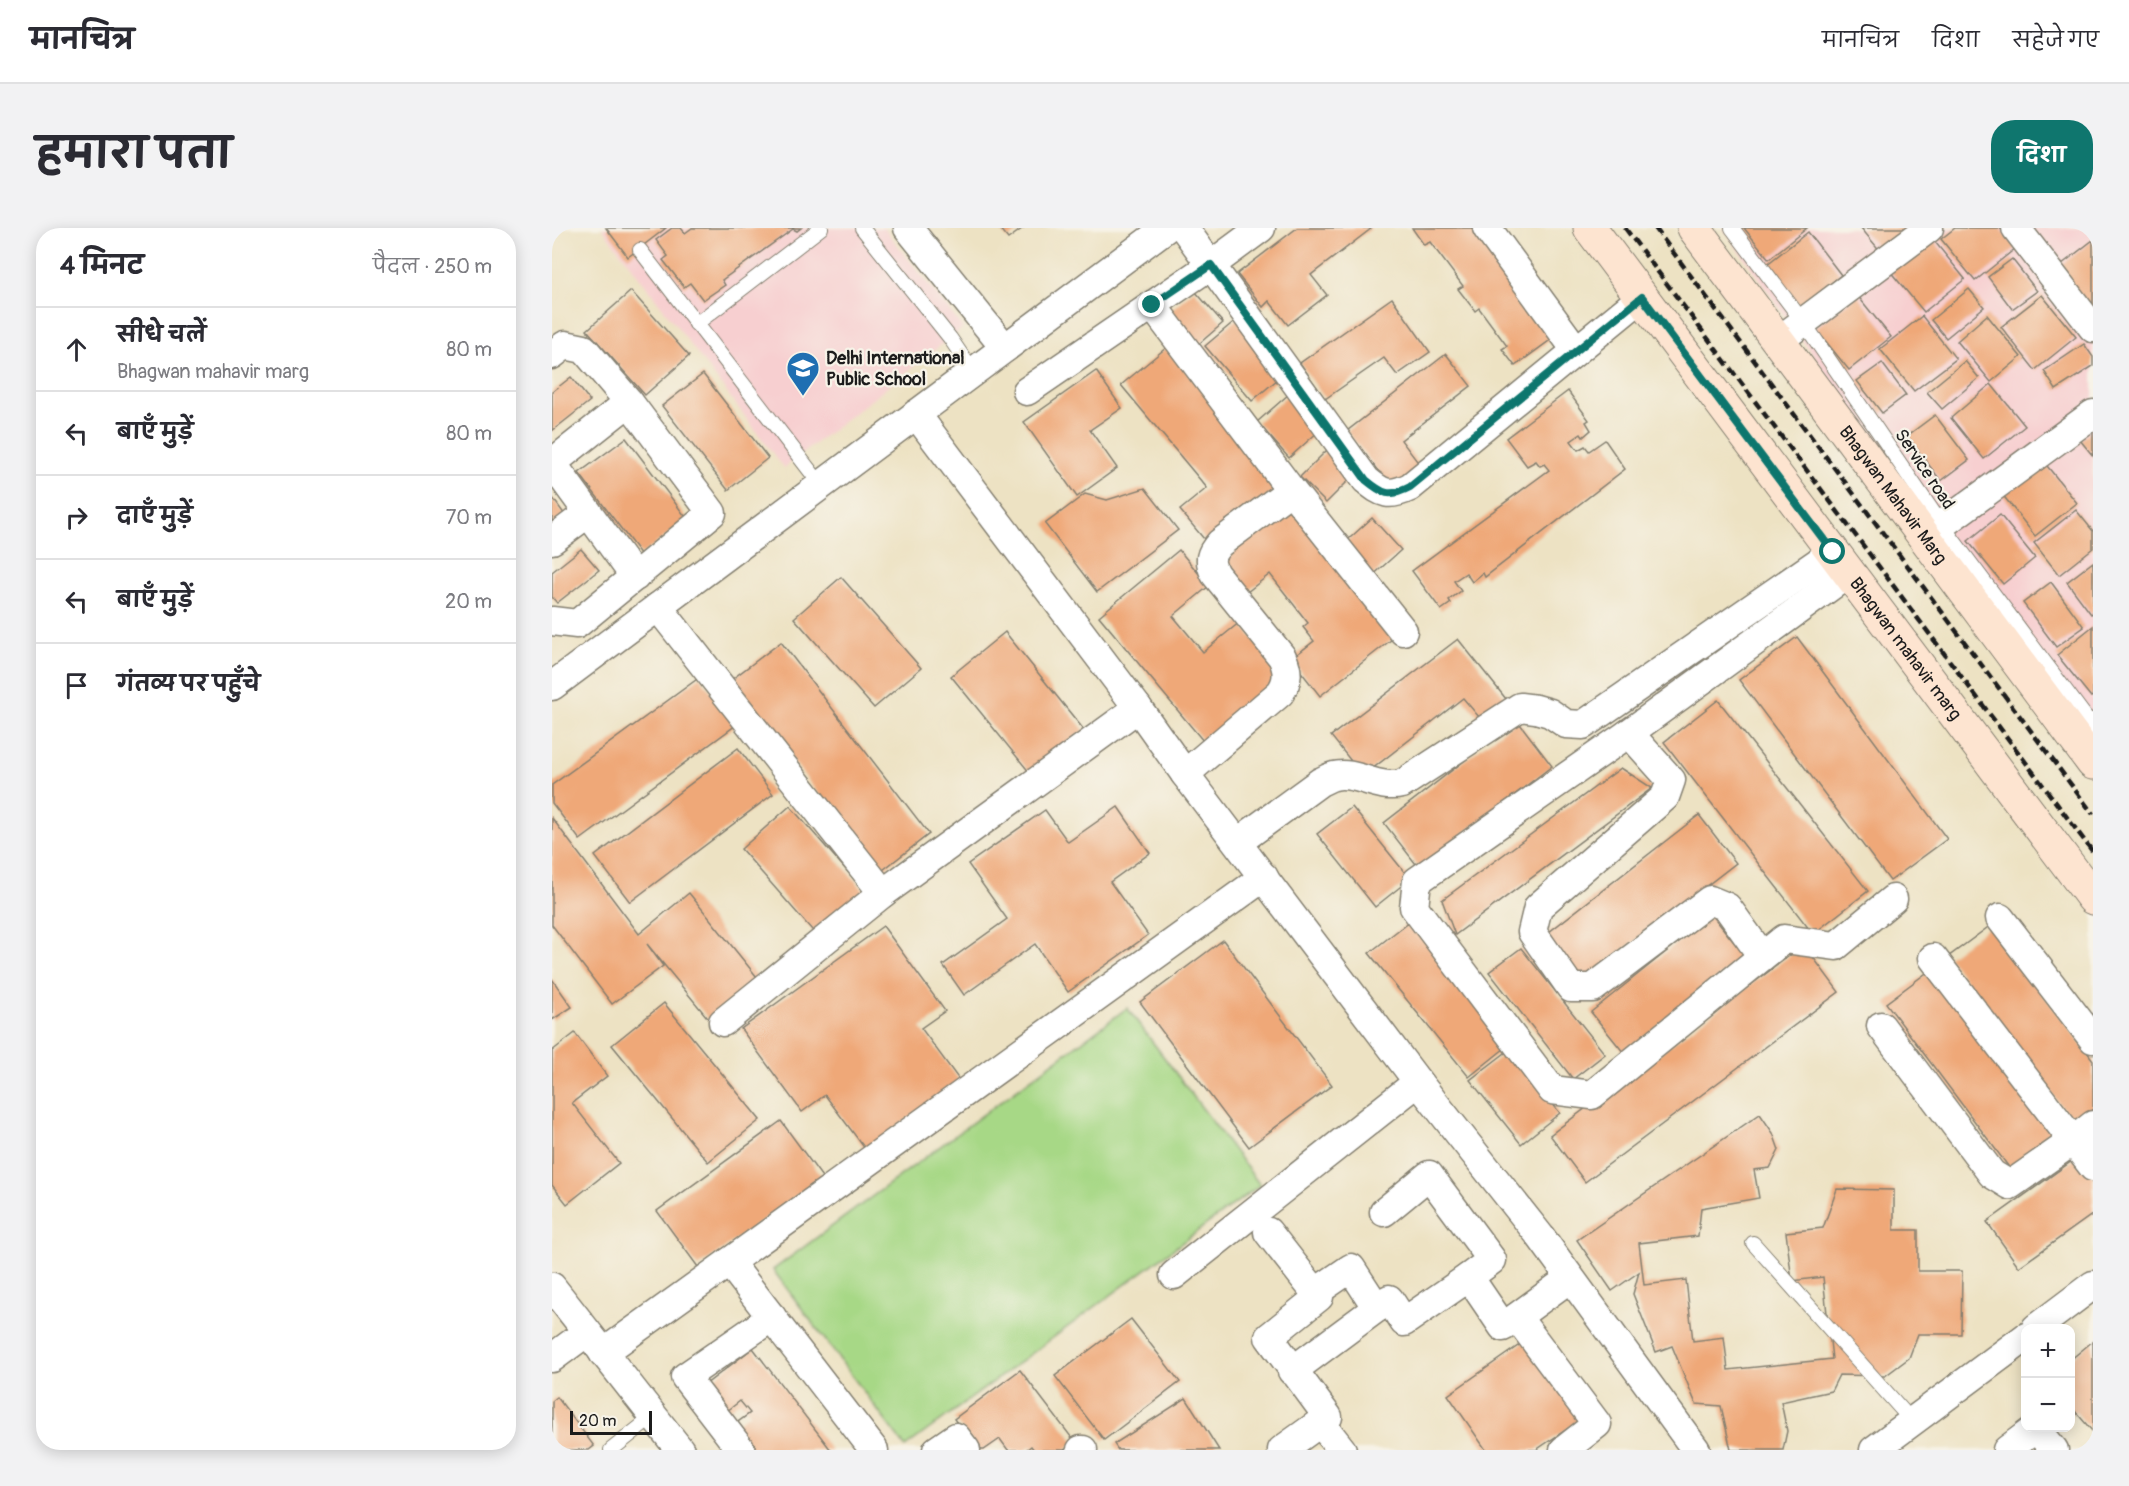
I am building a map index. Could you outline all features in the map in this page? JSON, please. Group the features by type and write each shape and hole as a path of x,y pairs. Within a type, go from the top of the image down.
{"main road":[{"name":"Bhagwan mahavir marg","path":"1590,228 2093,898"},
{"name":"Bhagwan Mahavir Marg","path":"1694,228 1791,332 1933,531 2089,737"}],"street":[{"path":"908,228 1005,348"},
{"path":"555,678 739,548 1166,228"},
{"path":"1184,228 1366,480 1380,492 1396,494 1410,487 1642,297"},
{"path":"1027,391 1261,228"},
{"path":"1487,228 1576,350"},
{"path":"1791,332 1929,228"},
{"path":"2016,228 2093,328"},
{"path":"1152,305 1291,490 1403,632"},
{"path":"552,355 565,345 584,349 629,402 712,513 720,518 739,548"},
{"path":"629,402 552,463 636,578"},
{"path":"916,414 1418,1082 1540,1236 1696,1450"},
{"path":"1933,531 2093,414"},
{"path":"1185,774 1280,693 1285,685 1286,666 1282,657 1215,574 1210,559 1212,551 1220,543 1291,490"},
{"path":"552,540 588,513"},
{"path":"552,621 577,624 636,578 712,513"},
{"path":"1841,562 1629,733 1417,881 1414,907 1552,1090 1592,1095 1784,939 1836,946 1893,899"},
{"path":"1238,842 1320,782 1335,775 1351,776 1391,786 1402,784 1520,706 1550,713 1566,724 1583,725 1841,562"},
{"path":"658,607 883,893"},
{"path":"723,1022 883,893 1138,708"},
{"path":"1629,733 1671,780 1665,797 1538,907 1532,932 1571,988 1593,988 1710,900 1727,907 1762,956"},
{"path":"552,1358 595,1342 729,1262 1264,877"},
{"path":"2000,918 2093,1039"},
{"path":"1933,958 2083,1133 2093,1167"},
{"path":"1881,1026 1992,1174 2010,1185 2083,1133"},
{"path":"1174,1275 1418,1082"},
{"path":"1292,1371 1389,1299 1404,1323 1492,1260 1429,1175 1384,1212"},
{"path":"1268,1232 1320,1297 1269,1337 1328,1417 1282,1450"},
{"path":"729,1262 874,1450"},
{"path":"1316,1292 1351,1268 1377,1308"},
{"path":"1469,1277 1503,1327 1570,1278"},
{"path":"2042,1324 2093,1285"},
{"path":"552,1287 680,1450"},
{"path":"741,1450 685,1377 772,1317"},
{"path":"1518,1317 1597,1425 1564,1450"},
{"path":"1894,1440 2021,1340"},
{"path":"1320,1422 1342,1450"},
{"path":"2007,1450 2021,1432"},
{"path":"2039,1432 2054,1450"},
{"path":"937,1450 956,1437 966,1450"}],"lane":[{"path":"696,324 821,228"},
{"path":"862,228 950,338 973,372"},
{"path":"1732,228 1791,332"},
{"path":"640,250 821,485"},
{"path":"1753,1243 1894,1440"},
{"path":"611,1450 654,1416"}],"shaded area":[{"name":"Delhi International Public School","path":"602,228 884,228 963,328 784,468"},
{"path":"1723,228 2093,228 2093,753"}],"green space":[{"path":"1127,1008 1260,1185 905,1447 773,1270"}],"building":[{"path":"606,228 666,228 628,257"},
{"path":"672,228 681,228 685,233 692,228 801,228 797,231 793,229 722,280 725,285 703,300 690,283 684,287 663,260 668,256 656,240"},
{"path":"999,228 1023,228 1008,239"},
{"path":"1297,228 1372,228 1311,275 1327,295 1288,325 1269,301 1263,307 1237,274"},
{"path":"1412,228 1473,228 1553,338 1515,366 1502,349 1507,346 1479,308 1475,311 1458,289 1463,286 1430,242 1424,245"},
{"path":"1744,228 1807,228 1769,259"},
{"path":"1861,228 1912,228 1881,252"},
{"path":"1955,228 2000,228 2016,248 1975,281 1941,239"},
{"path":"1808,232 1841,275 1800,308 1766,265"},
{"path":"1931,237 1965,279 1924,312 1889,270"},
{"path":"2093,240 2093,312 2057,268"},
{"path":"2012,259 2037,291 2012,309 1988,277"},
{"path":"1969,289 1984,307 1946,338 1931,320"},
{"path":"1194,290 1223,323 1193,349 1164,316"},
{"path":"631,291 689,356 645,395 587,330"},
{"path":"1857,295 1891,337 1849,370 1815,328"},
{"path":"2042,295 2076,337 2035,370 2001,327"},
{"path":"1392,298 1430,352 1397,375 1384,358 1325,399 1300,363"},
{"path":"1987,315 2021,357 1991,382 1957,341"},
{"path":"1922,316 1956,359 1914,391 1880,349"},
{"path":"1237,319 1285,373 1252,401 1205,346"},
{"path":"2084,344 2093,357 2093,366 2056,390 2044,371"},
{"path":"1167,347 1282,486 1209,545 1180,510 1207,488 1121,385"},
{"path":"1446,354 1471,386 1401,440 1423,469 1394,492 1347,431"},
{"path":"1965,361 1979,378 1942,409 1927,392"},
{"path":"1882,363 1906,395 1882,413 1857,381"},
{"path":"1096,371 1122,408 1090,430 1117,468 1077,497 1024,422"},
{"path":"703,374 768,458 728,490 662,406"},
{"path":"571,377 590,401 552,431 552,392"},
{"path":"1991,384 2025,426 1984,459 1951,418"},
{"path":"1568,391 1589,420 1586,422 1591,430 1583,437 1581,434 1571,441 1578,450 1585,446 1589,451 1605,440 1625,469 1485,577 1483,573 1472,582 1466,573 1454,581 1461,591 1449,600 1451,603 1441,610 1412,571 1549,470 1544,464 1540,466 1536,461 1527,466 1506,438"},
{"path":"1289,394 1320,430 1289,458 1257,422"},
{"path":"1935,415 1969,460 1941,481 1907,436"},
{"path":"2093,429 2093,456 2080,440"},
{"path":"626,438 688,520 641,555 579,473"},
{"path":"1330,447 1356,473 1326,503 1300,477"},
{"path":"2043,461 2077,503 2035,536 2002,494"},
{"path":"1145,488 1178,530 1097,592 1045,524 1085,494 1107,500"},
{"path":"552,497 565,515 552,525"},
{"path":"1288,500 1396,636 1320,696 1291,659 1314,641 1303,627 1308,623 1270,574 1242,596 1212,559"},
{"path":"2076,510 2093,531 2093,548 2059,575 2034,543"},
{"path":"2000,515 2035,558 2003,584 1968,541"},
{"path":"1372,518 1401,550 1370,578 1341,546"},
{"path":"581,549 599,570 557,603 552,597 552,572"},
{"path":"1179,550 1209,586 1173,616 1203,652 1240,622 1284,676 1204,742 1099,616"},
{"path":"2093,562 2093,613 2091,614 2067,582"},
{"path":"841,577 921,668 874,708 794,618"},
{"path":"2051,582 2084,627 2056,647 2023,603"},
{"path":"2093,626 2093,696 2091,697 2057,655"},
{"path":"1005,632 1084,730 1030,773 951,676"},
{"path":"1797,637 1947,839 1890,881 1739,680"},
{"path":"1458,639 1510,704 1485,724 1463,698 1363,776 1331,736"},
{"path":"781,642 929,834 879,873 731,680"},
{"path":"700,677 736,725 580,840 552,803 552,785"},
{"path":"1718,700 1868,891 1813,934 1664,742"},
{"path":"1517,720 1552,766 1419,868 1384,823"},
{"path":"738,748 773,794 630,902 595,856"},
{"path":"1621,768 1652,788 1455,935 1442,900"},
{"path":"790,806 868,895 819,938 741,849"},
{"path":"1118,807 1150,853 1110,882 1148,935 1068,992 1035,944 964,995 943,965 1007,919 968,864 1045,810 1068,842"},
{"path":"1352,807 1410,879 1375,907 1317,834"},
{"path":"1699,815 1736,863 1581,983 1544,936"},
{"path":"552,818 639,934 689,893 761,982 711,1022 647,944 663,966 612,1004 552,925"},
{"path":"1712,915 1745,956 1624,1053 1591,1012"},
{"path":"1410,921 1510,1044 1469,1077 1369,953"},
{"path":"1991,925 2093,1060 2093,1109 2074,1123 1948,957"},
{"path":"883,926 945,1011 921,1028 960,1081 866,1150 825,1095 802,1112 741,1029"},
{"path":"1223,940 1332,1085 1249,1147 1140,1002"},
{"path":"1804,945 1839,992 1585,1182 1550,1135"},
{"path":"1521,948 1605,1054 1573,1079 1489,972"},
{"path":"1933,968 2061,1139 2014,1174 1886,1003"},
{"path":"552,979 572,1007 552,1020"},
{"path":"664,1003 760,1120 708,1162 612,1045"},
{"path":"575,1033 607,1076 572,1103 619,1163 567,1204 552,1185 552,1051"},
{"path":"1509,1050 1560,1113 1521,1144 1470,1080"},
{"path":"1760,1114 1773,1133 1779,1150 1770,1168 1754,1170 1759,1198 1701,1208 1698,1236 1639,1243 1644,1285 1686,1280 1693,1341 1724,1337 1728,1370 1832,1359 1823,1277 1792,1281 1786,1232 1823,1228 1837,1189 1894,1190 1894,1230 1918,1230 1918,1271 1962,1271 1961,1334 1918,1334 1909,1358 1885,1376 1839,1375 1831,1391 1781,1402 1787,1431 1783,1450 1731,1450 1721,1406 1696,1404 1672,1346 1656,1352 1633,1294 1639,1272 1612,1291 1577,1240"},
{"path":"781,1121 822,1177 698,1267 657,1211"},
{"path":"2079,1156 2093,1176 2093,1214 2019,1267 1987,1222"},
{"path":"1131,1319 1180,1382 1104,1440 1055,1376"},
{"path":"1528,1339 1583,1418 1536,1450 1486,1450 1448,1395"},
{"path":"2093,1341 2093,1432 2075,1411 2075,1356"},
{"path":"753,1348 831,1450 749,1450 731,1427 750,1413 740,1401 722,1415 701,1388"},
{"path":"1020,1370 1075,1442 1064,1450 1034,1450 1031,1446 1026,1450 1008,1450 1000,1439 984,1450 978,1450 954,1419"},
{"path":"557,1397 594,1446 589,1450 552,1450 552,1401"},
{"path":"1186,1398 1219,1450 1118,1450 1114,1444"}],"railway":[{"path":"1625,228 2093,852"},
{"path":"1655,228 2093,814"}],"place":[{"name":"Delhi International Public School","path":"803,397"}],"route":[{"path":"1152,305 1211,265 1366,480 1380,492 1396,494 1410,487 1642,297 1833,552"}]}
